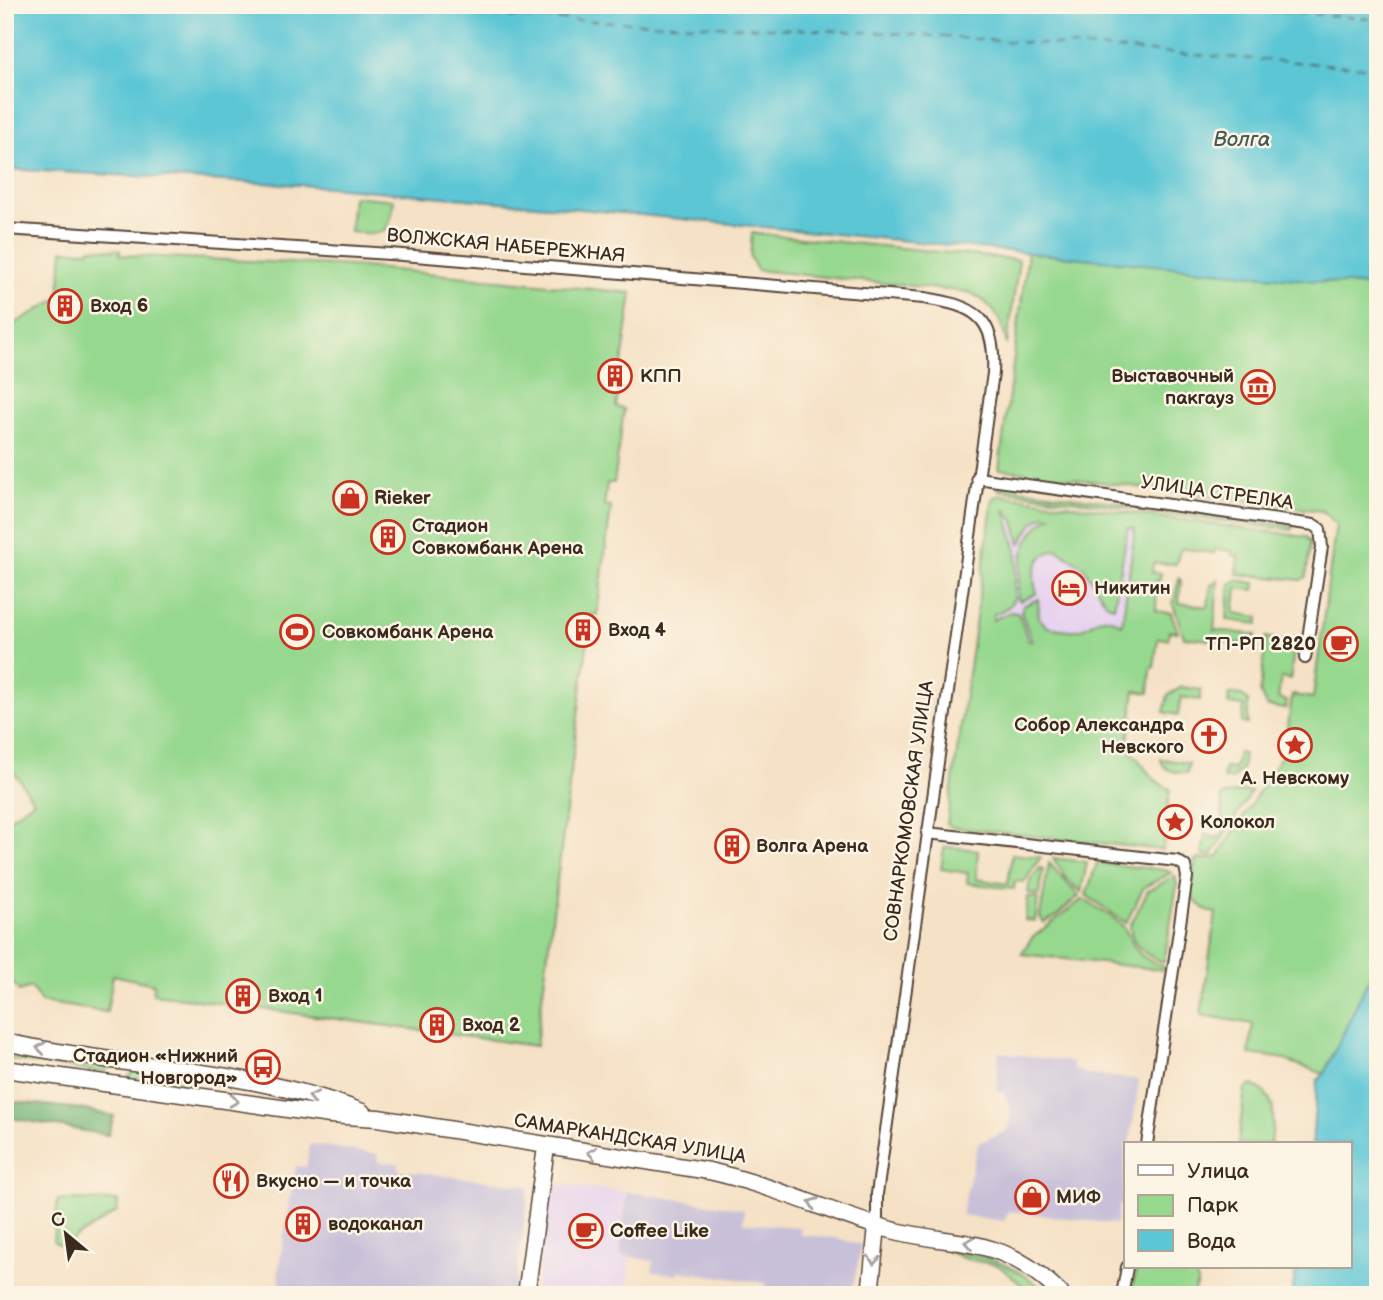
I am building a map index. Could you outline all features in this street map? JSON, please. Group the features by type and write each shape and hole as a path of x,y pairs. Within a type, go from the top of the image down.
{"main road":[{"name":"САМАРКАНДСКАЯ УЛИЦА","path":"5,1042 132,1061 336,1102 378,1118"},
{"path":"69,1078 81,1074 118,1074 132,1061"},
{"name":"САМАРКАНДСКАЯ УЛИЦА","path":"5,1069 330,1115 378,1118 698,1170 755,1182 877,1226 1006,1253 1032,1266 1062,1295"},
{"path":"526,1295 547,1147"},
{"name":"СОВНАРКОМОВСКАЯ УЛИЦА","path":"870,1295 877,1226"}],"street":[{"name":"ВОЛЖСКАЯ НАБЕРЕЖНАЯ","path":"5,229 390,254 924,298 956,303 973,311 991,334"},
{"name":"СОВНАРКОМОВСКАЯ УЛИЦА","path":"877,1226 877,1194 993,373 991,334"},
{"name":"УЛИЦА СТРЕЛКА","path":"977,478 1314,525 1320,529 1322,547 1305,659"},
{"path":"927,833 1177,861 1186,869 1147,1142"},
{"path":"1122,1295 1127,1268"}],"shaded area":[{"path":"1005,509 1136,529 1118,653 991,636"},
{"path":"999,1052 1073,1062 1073,1068 1083,1073 1139,1080 1130,1142 1124,1142 1122,1205 1119,1205 1116,1224 1009,1211 1004,1221 961,1215 978,1143 1007,1131 1011,1113 1004,1092 997,1092"},
{"name":"водоканал","path":"310,1144 377,1154 378,1162 399,1163 398,1170 529,1186 514,1295 276,1295 281,1286 278,1272 296,1166 306,1167"},
{"path":"547,1183 627,1192 620,1255 631,1258 626,1295 536,1295"},
{"path":"627,1192 744,1209 743,1223 800,1227 800,1235 836,1238 862,1245 851,1295 776,1295 776,1292 766,1291 766,1283 678,1271 677,1275 652,1271 654,1261 620,1255"}],"green space":[{"path":"353,196 394,200 390,221 383,231 350,232"},
{"path":"752,233 1019,260 1007,345 996,313 969,292 757,270 750,257"},
{"name":"Совкомбанк Арена","path":"90,248 120,250 120,255 352,266 632,293 616,407 624,409 614,483 607,483 604,506 611,507 597,615 591,614 536,1046 153,994 154,984 113,975 107,1012 41,1002 31,987 19,991 5,973 5,822 34,801 5,759 5,329 59,298 63,250 89,251"},
{"path":"1028,252 1378,287 1378,959 1324,1074 1279,1058 1249,1054 1253,1024 1201,1015 1216,913 1207,911 1191,898 1195,860 1218,857 1285,750 1292,695 1313,698 1336,524 1322,511 999,469"},
{"path":"997,486 1128,504 1130,508 999,490"},
{"path":"999,495 1306,537 1311,543 1306,577 1301,580 1237,574 1239,556 1232,555 1232,551 1215,549 1214,553 1181,548 1176,564 1153,563 1152,572 1161,573 1160,580 1157,580 1156,611 1171,613 1178,632 1169,631 1168,639 1158,638 1149,693 1135,691 1127,748 1156,781 1170,789 1163,850 951,827 947,823 993,498","holes":["1005,509 1014,521 1020,544 1033,523 1045,515 1051,516 1033,532 1023,552 1018,587 1018,599 1021,601 1037,593 1034,579 1036,566 1043,556 1056,549 1083,566 1106,603 1114,607 1128,528 1135,529 1122,625 1102,618 1076,630 1047,627 1039,618 1038,599 1023,606 1021,612 1032,641 1028,640 1018,613 1010,612 993,620 993,615 1008,607 1014,599 1017,552"]},
{"path":"1144,506 1293,526 1292,530 1138,510"},
{"path":"1179,578 1179,603 1208,607 1211,585 1218,579 1214,630 1256,635 1255,645 1184,637 1173,604"},
{"path":"1236,580 1255,583 1254,590 1237,588 1234,613 1259,617 1258,624 1227,620 1230,584"},
{"path":"1266,637 1295,644 1290,679 1281,678 1278,698 1287,701 1286,709 1266,706 1260,692"},
{"path":"1182,687 1201,690 1200,700 1181,697 1178,715 1164,712 1168,695"},
{"path":"1229,694 1241,695 1248,701 1248,724 1242,723 1244,706 1228,704"},
{"path":"1238,753 1244,754 1242,769 1232,779 1223,779 1225,768 1235,769"},
{"path":"1161,759 1189,763 1187,773 1167,769"},
{"path":"1251,792 1212,855 1202,855 1205,834 1217,838 1224,832 1221,796"},
{"path":"944,848 978,850 976,879 1008,884 1012,854 1041,857 1024,882 1015,881 1014,889 967,883 968,873 941,869"},
{"path":"1053,858 1087,862 1081,892 1066,878"},
{"path":"1049,863 1079,896 1055,917 1043,923 1040,916"},
{"path":"1097,863 1165,870 1171,873 1144,887 1126,923 1086,895"},
{"path":"1040,868 1043,869 1039,895 1028,893 1030,881"},
{"path":"1175,876 1177,885 1164,962 1141,949 1133,939 1130,926 1148,891"},
{"path":"1028,897 1038,898 1035,921 1025,920"},
{"path":"1083,899 1122,925 1139,952 1148,960 1163,966 1163,970 1021,954 1032,938"},
{"path":"5,1049 111,1065 105,1072 98,1072 5,1059"},
{"path":"137,1068 185,1076 182,1089 125,1080"},
{"path":"1252,1085 1267,1095 1271,1102 1271,1142 1238,1142 1245,1089"},
{"path":"17,1102 114,1116 108,1135 5,1117 5,1111"},
{"path":"58,1200 118,1201 117,1212 62,1246 53,1241"},
{"path":"945,1250 1001,1263 1037,1284 1048,1295 1034,1295 998,1265 966,1259"},
{"path":"1138,1268 1183,1268 1196,1273 1197,1284 1192,1295 1129,1295"}],"water":[{"name":"Волга","path":"5,5 1378,5 1378,287 318,186 5,169"},
{"path":"1378,959 1378,1295 1291,1295 1297,1268 1352,1268 1352,1142 1312,1142 1317,1081 1324,1074"}],"ferry route":[{"path":"447,5 475,16 891,33 1378,68"},
{"path":"1185,5 1378,19"}],"place":[{"name":"Вход 6","path":"65,306"},
{"name":"КПП","path":"615,376"},
{"name":"Выставочный пакгауз","path":"1258,387"},
{"name":"Rieker","path":"350,498"},
{"name":"Стадион Совкомбанк Арена","path":"388,537"},
{"name":"Никитин","path":"1069,588"},
{"name":"Вход 4","path":"583,630"},
{"name":"Совкомбанк Арена","path":"297,632"},
{"name":"ТП-РП 2820","path":"1341,644"},
{"name":"Собор Александра Невского","path":"1209,736"},
{"name":"А. Невскому","path":"1295,745"},
{"name":"Колокол","path":"1175,822"},
{"name":"Волга Арена","path":"732,846"},
{"name":"Вход 1","path":"243,996"},
{"name":"Вход 2","path":"437,1025"},
{"name":"Стадион «Нижний Новгород»","path":"263,1067"},
{"name":"Вкусно — и точка","path":"231,1181"},
{"name":"МИФ","path":"1032,1197"},
{"name":"водоканал","path":"303,1224"},
{"name":"Coffee Like","path":"586,1231"}]}
